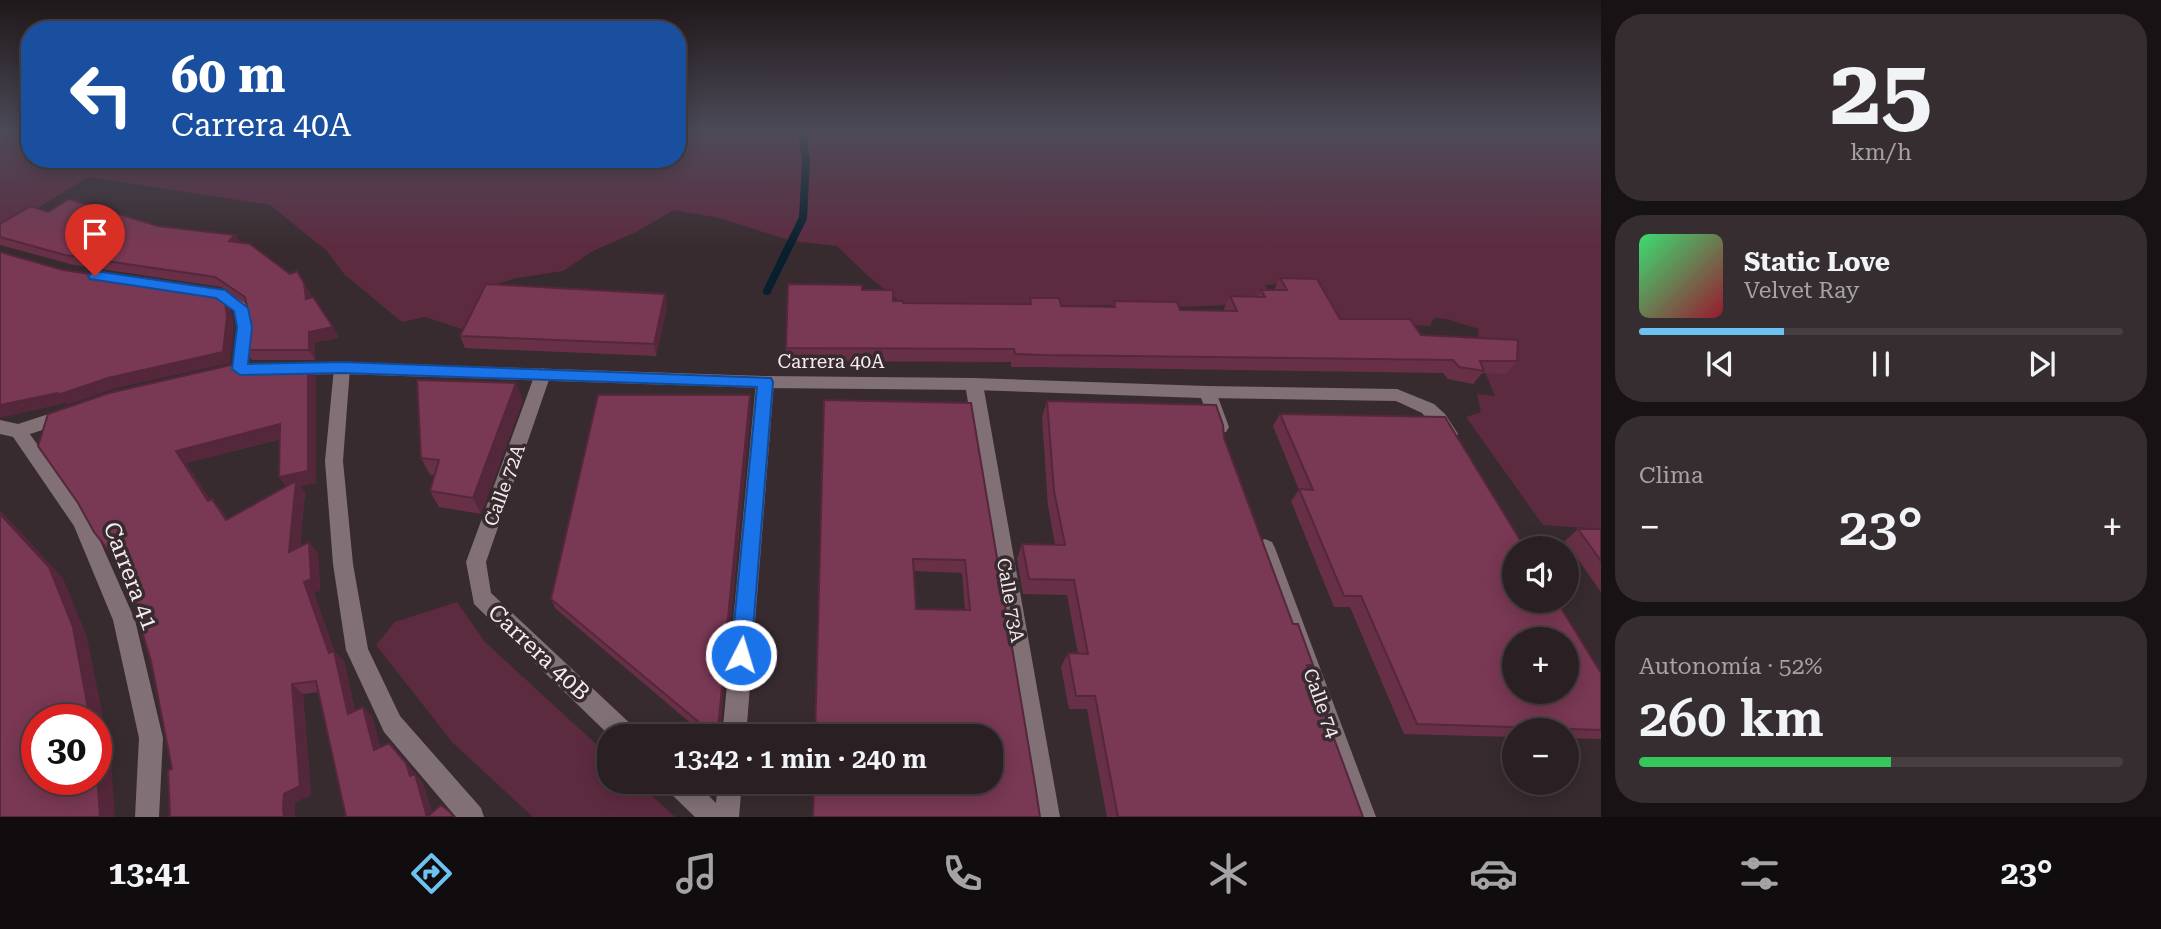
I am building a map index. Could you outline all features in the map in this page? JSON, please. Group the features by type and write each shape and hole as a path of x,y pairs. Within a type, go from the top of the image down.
{"street":[{"name":"Carrera 40A","path":"111,278 220,294 241,308 245,327 246,370 342,368 765,382 974,384 1397,395 1420,402 1437,414 1457,448"},
{"path":"342,368 334,461 343,564 357,650 392,724 472,817"},
{"name":"Calle 72A","path":"481,597 477,562 543,374"},
{"path":"735,724 765,382"},
{"name":"Calle 73A","path":"974,384 1048,817"},
{"path":"1207,392 1226,444"},
{"path":"9,429 80,410"},
{"name":"Carrera 41","path":"9,429 82,522 124,620 151,738 147,817"},
{"name":"Calle 74","path":"1259,534 1364,817"},
{"name":"Carrera 40B","path":"481,597 614,724"},
{"path":"689,794 713,817"},
{"path":"727,817 729,794"}],"shaded area":[{"path":"0,170 1601,170 1601,529 1543,525 1466,417 1481,412 1477,394 1495,396 1476,350 1479,329 1434,318 1430,326 1335,322 1316,283 1265,285 1272,297 1211,306 1082,305 909,309 837,246 792,241 719,218 674,210 636,232 593,251 563,271 517,278 485,287 462,329 425,317 402,322 344,274 327,251 270,205 88,177 0,231"},
{"path":"457,602 485,642 597,745 597,794 650,794 675,817 533,817 453,743 376,645 395,622"}],"building":[{"path":"69,199 158,226 235,235 229,241 250,244 290,274 297,271 304,283 306,299 313,297 333,327 309,332 309,350 245,350 249,317 245,297 215,277 65,255 0,237 0,224 31,206 48,212"},
{"path":"0,252 63,270 208,291 225,302 227,317 223,352 108,378 58,395 0,405"},
{"path":"1280,278 1317,279 1340,319 1410,319 1421,335 1518,340 1517,361 1480,361 1484,371 1459,367 1453,360 1042,355 1015,354 1014,349 786,348 788,284 862,285 862,290 893,290 893,301 903,303 1031,304 1030,298 1059,298 1061,306 1115,307 1114,301 1177,302 1180,310 1237,311 1230,296 1265,297 1261,290 1287,290"},
{"path":"486,284 665,294 654,344 460,336"},
{"path":"231,365 308,365 308,471 279,477 280,424 176,451 208,501 212,499 226,520 296,481 289,552 309,542 311,579 304,582 329,653 334,651 348,714 363,707 374,750 389,743 406,763 410,776 415,774 427,817 346,817 316,681 292,684 300,786 284,794 284,817 170,817 168,770 172,769 151,661 128,585 116,560 94,532 78,503 38,446 48,414 109,393"},
{"path":"417,380 516,383 473,498 430,491 439,460 421,458"},
{"path":"598,395 750,395 728,618 721,652 723,677 719,724 701,724 551,599"},
{"path":"824,400 971,403 1040,817 813,817 814,794 1003,794 1003,724 815,724","holes":["913,559 965,560 970,610 916,609"]},
{"path":"1047,401 1216,405 1224,438 1293,624 1298,624 1313,665 1307,665 1363,817 1118,817 1095,696 1076,696 1068,653 1088,654 1074,580 1029,579 1022,544 1065,545 1054,491"},
{"path":"1280,414 1445,417 1518,536 1502,536 1502,613 1564,613 1573,627 1502,627 1502,704 1579,704 1579,637 1601,673 1601,730 1579,729 1579,718 1502,718 1502,727 1417,724 1361,596 1344,596 1299,489 1313,490"},
{"path":"0,514 49,567 73,627 87,704 21,704 21,795 99,795 100,817 0,817"},
{"path":"1578,529 1601,529 1601,561"},
{"path":"441,805 454,817 427,817"}],"waterway":[{"path":"767,291 803,218 806,170"}],"route":[{"path":"95,276 220,294 241,308 245,327 240,369 342,368 765,382 741,655"}]}
